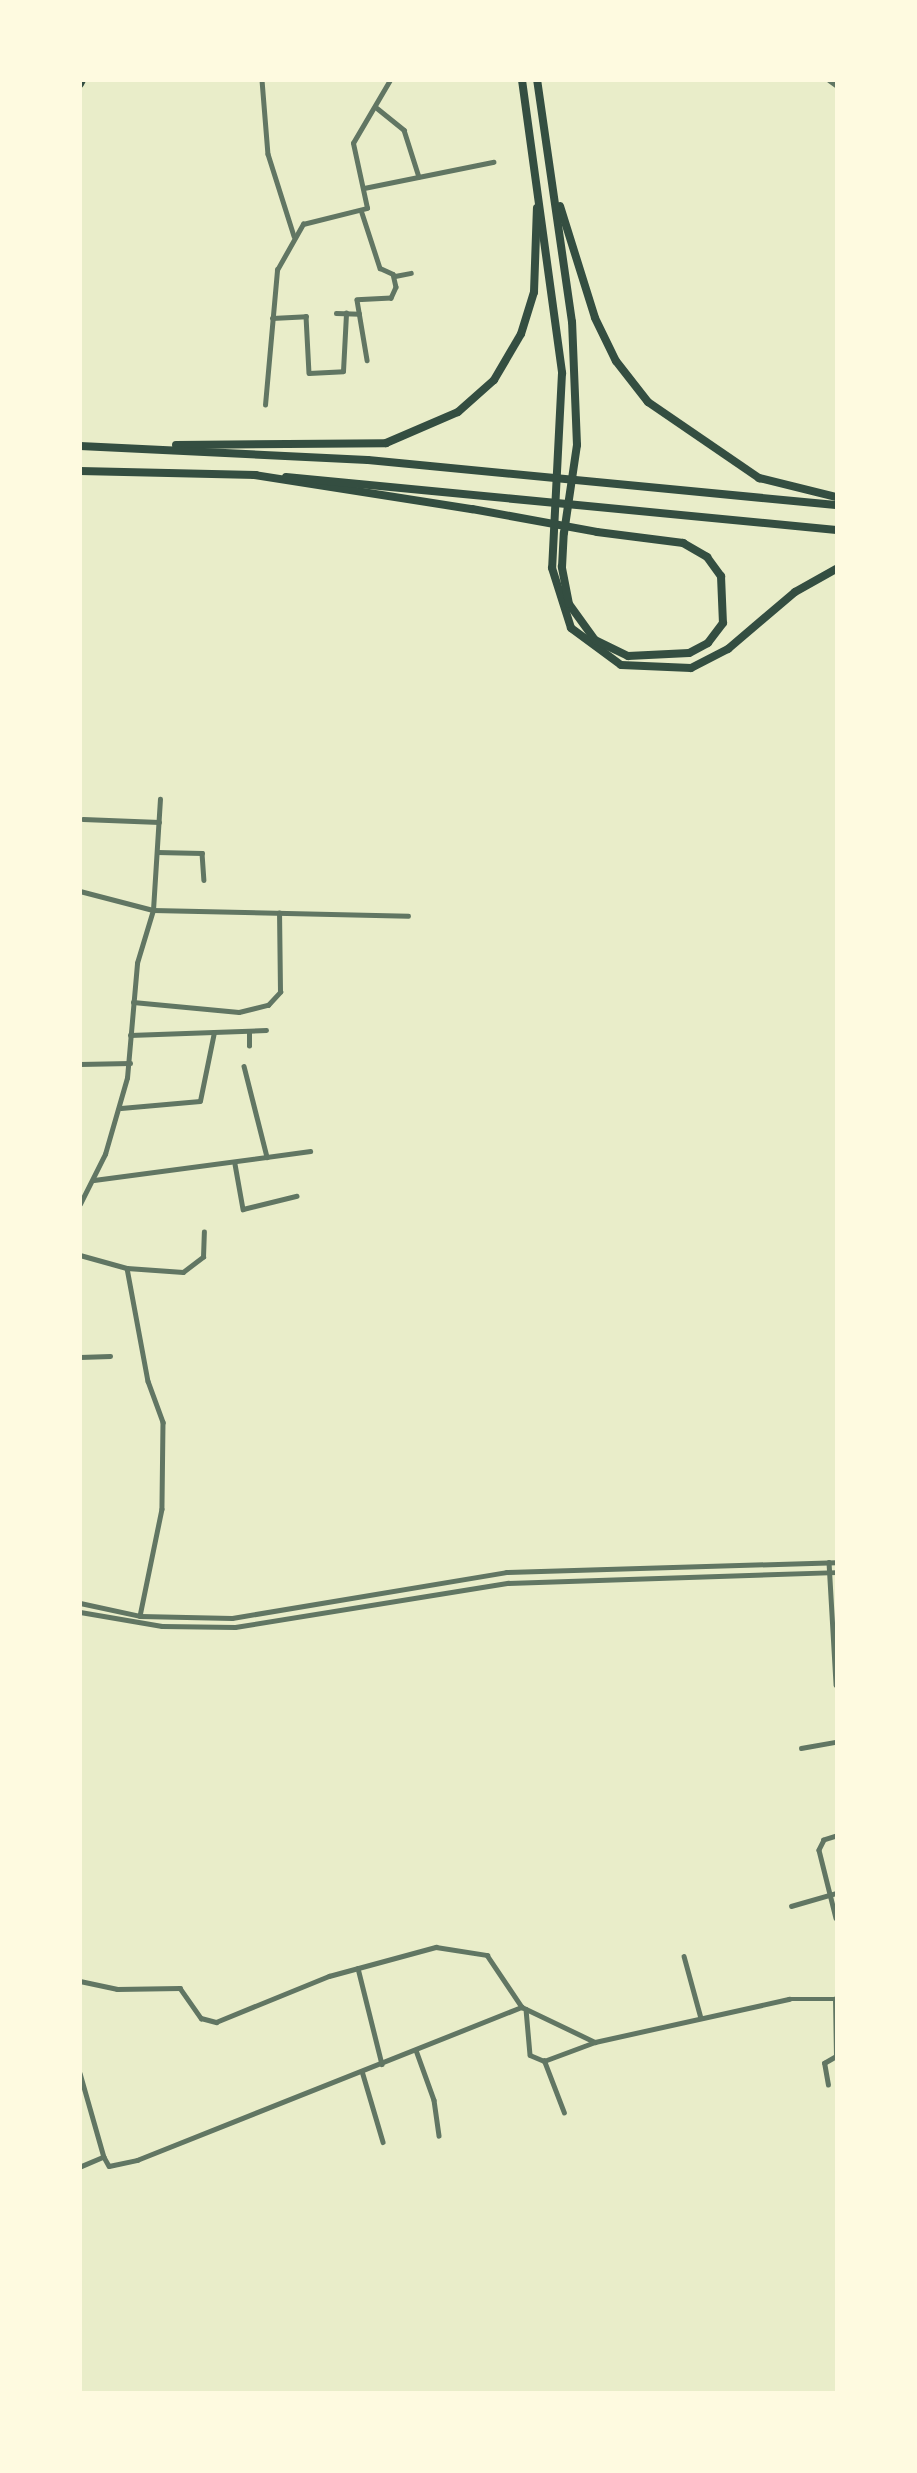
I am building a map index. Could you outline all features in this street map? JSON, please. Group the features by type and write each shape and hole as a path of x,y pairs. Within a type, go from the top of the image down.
{"highway":[{"path":"522,80 558,327 561,442 551,530 554,580 571,628 621,665 660,671 691,668 728,649 795,592 836,569"},
{"path":"254,475 683,543 707,557 721,576 723,623 708,643 689,653 657,658 628,656 595,640 569,604 564,533 577,444 572,321 537,80"},
{"path":"553,176 595,318 616,361 648,402 759,478 836,497"},
{"path":"80,446 386,443 458,412 494,380 521,334 534,292 536,184"},
{"path":"158,447 836,505"},
{"path":"80,471 361,480 836,530"}],"street":[{"path":"262,80 268,154 294,236"},
{"path":"265,405 277,270 303,224 362,213 368,203 364,188 355,173 354,142 377,108 390,80"},
{"path":"829,80 836,85"},
{"path":"377,108 404,130 419,177"},
{"path":"364,188 493,162"},
{"path":"362,213 380,268 395,276 411,273"},
{"path":"367,360 358,298 394,296 395,276"},
{"path":"336,313 359,314"},
{"path":"272,318 306,316 309,373 343,371 346,313"},
{"path":"80,1204 82,1194 94,1180 121,1108 130,1063 132,1002 153,910 160,799"},
{"path":"83,819 159,822"},
{"path":"157,852 202,853 204,880"},
{"path":"80,891 153,910 408,916"},
{"path":"132,1002 239,1012 268,1005 279,992 279,913"},
{"path":"130,1035 266,1030"},
{"path":"121,1108 200,1101 214,1032"},
{"path":"249,1032 249,1046"},
{"path":"80,1064 130,1063"},
{"path":"244,1066 267,1157"},
{"path":"94,1180 192,1163 234,1164 310,1151"},
{"path":"234,1164 243,1209 296,1196"},
{"path":"80,1255 127,1268 183,1272 203,1257 204,1232"},
{"path":"127,1268 148,1381 165,1435 162,1509 140,1616"},
{"path":"80,1357 110,1356"},
{"path":"829,1562 833,1572 836,1685"},
{"path":"80,1603 140,1616 250,1616 506,1573 836,1562"},
{"path":"80,1612 162,1626 236,1627 508,1583 833,1572"},
{"path":"801,1748 836,1742"},
{"path":"836,1836 824,1840 819,1850 836,1918"},
{"path":"791,1906 836,1893"},
{"path":"80,1980 117,1989 180,1988 210,2022 358,1968 428,1947 484,1954 524,2008 595,2042"},
{"path":"684,1956 701,2018"},
{"path":"358,1968 383,2064"},
{"path":"524,2008 530,2055 544,2061 595,2042 789,1999 836,1999 836,2056 824,2063 828,2085"},
{"path":"80,2073 108,2166 137,2160 524,2008"},
{"path":"416,2050 434,2099 439,2136"},
{"path":"544,2061 564,2113"},
{"path":"362,2071 383,2141"},
{"path":"80,2167 104,2157"}]}
